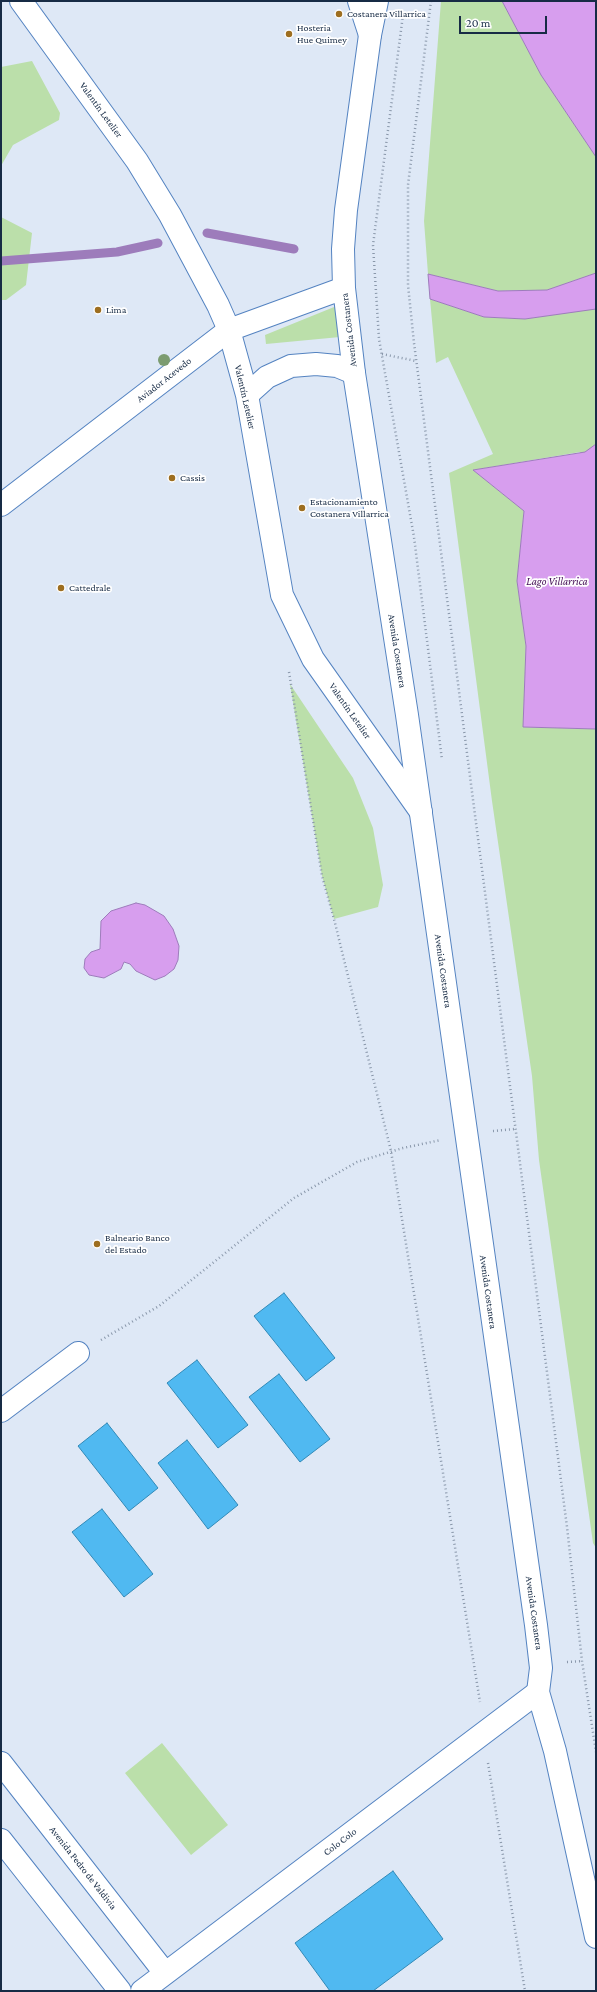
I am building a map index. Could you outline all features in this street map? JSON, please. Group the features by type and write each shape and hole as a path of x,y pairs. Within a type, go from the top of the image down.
{"main road":[{"name":"Valentín Letelier","path":"21,1 137,161 201,272 229,330 247,395 282,595 313,658 420,812"},
{"path":"359,1 370,35"},
{"name":"Avenida Costanera","path":"377,1 370,35 346,210 343,248 344,288 354,373 420,812 540,1660 541,1668 538,1692 555,1750 596,1937"},
{"name":"Aviador Acevedo","path":"1,505 229,330 344,288"},
{"path":"247,395 267,377 291,366 316,364 337,366 354,373"},
{"path":"1,1410 78,1353"},
{"name":"Colo Colo","path":"142,1991 538,1692"},
{"name":"Avenida Pedro de Valdivia","path":"1,1763 165,1973"},
{"path":"1,1840 120,1991"}],"path":[{"path":"431,1 408,185 408,285 416,361 563,1496 582,1661 596,1752"},
{"path":"404,10 373,245 379,339 414,537 443,764"},
{"path":"351,348 416,361"},
{"path":"288,669 322,876 392,1151 485,1733 491,1788 525,1991"},
{"path":"78,1353 159,1306 294,1198 357,1162 392,1151 466,1134"}],"green space":[{"path":"441,1 502,1 541,75 596,157 596,273 547,290 498,291 428,274 424,221"},
{"path":"32,61 60,113 59,120 13,145 1,166 1,67"},
{"path":"1,217 32,233 26,285 6,300 1,300"},
{"path":"430,299 484,317 525,319 596,308 596,444 593,446 596,666 580,452 473,470 524,511 517,581 526,646 523,727 596,729 596,1548 593,1543 539,1160 532,1076 492,801 449,473 493,454 448,357 436,363"},
{"path":"339,305 340,337 266,344 265,335"},
{"path":"290,684 353,778 373,828 383,885 378,907 334,919 322,876"},
{"path":"162,1743 228,1825 191,1855 125,1773"}],"water":[{"path":"502,1 596,1 596,157 541,75"},
{"path":"596,273 596,309 525,319 484,317 430,299 428,274 498,291 547,290"},
{"name":"Lago Villarrica","path":"596,444 596,729 523,727 526,646 517,581 524,511 473,470 585,452"},
{"path":"136,903 145,905 164,916 173,929 179,946 178,960 174,969 165,976 155,980 136,971 130,964 124,962 121,969 104,978 89,975 84,968 85,959 91,952 100,949 101,921 111,911"}],"building":[{"path":"284,1293 335,1358 306,1381 254,1316"},
{"path":"197,1360 248,1425 218,1448 167,1383"},
{"path":"279,1374 330,1439 300,1462 249,1397"},
{"path":"107,1423 158,1488 129,1511 78,1446"},
{"path":"187,1440 238,1505 208,1529 158,1463"},
{"path":"102,1509 153,1574 124,1597 72,1532"},
{"path":"393,1871 443,1939 373,1991 330,1991 295,1943"}],"waterway":[{"path":"207,233 294,249"},
{"path":"1,261 117,252 158,243"}],"place":[{"name":"Costanera Villarrica","path":"339,14"},
{"name":"Hosteria Hue Quimey","path":"289,34"},
{"name":"Lima","path":"98,310"},
{"name":"Cassis","path":"172,478"},
{"name":"Estacionamiento Costanera Villarrica","path":"302,508"},
{"name":"Cattedrale","path":"61,588"},
{"name":"Balneario Banco del Estado","path":"97,1244"}]}
